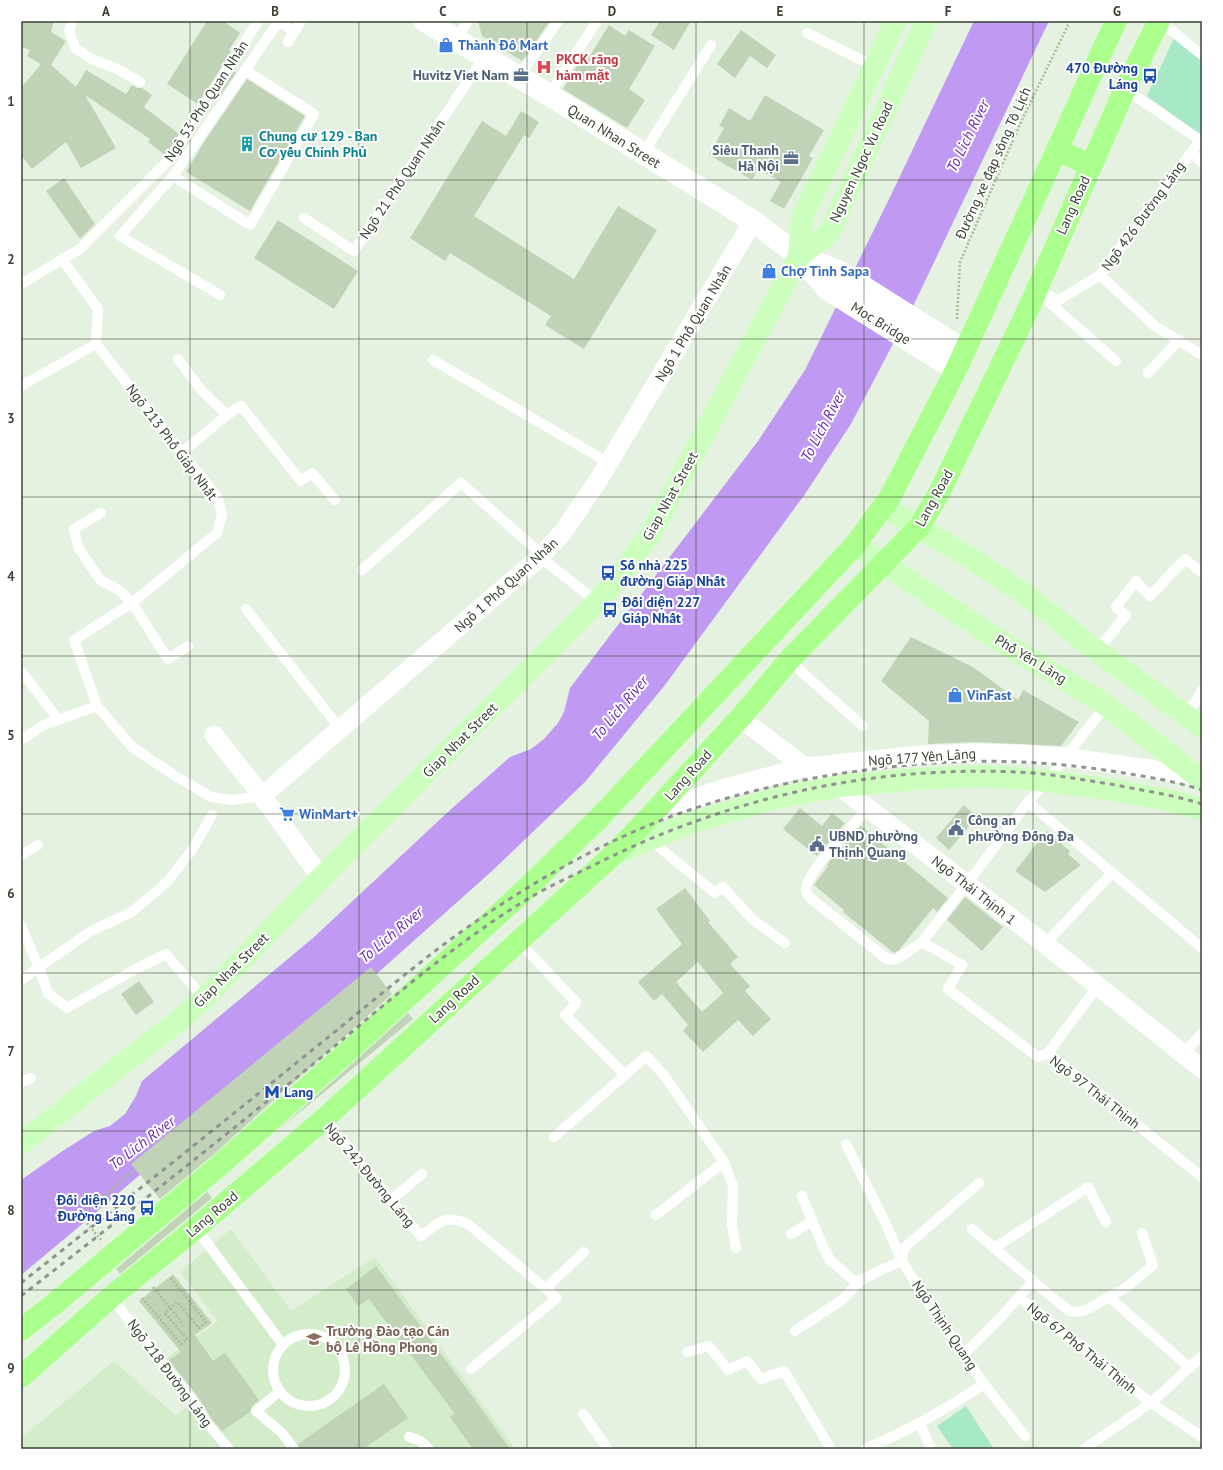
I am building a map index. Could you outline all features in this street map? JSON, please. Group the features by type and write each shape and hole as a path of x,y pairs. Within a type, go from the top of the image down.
{"main road":[{"name":"Nguyen Ngoc Vu Road","path":"799,256 802,218 896,21"},
{"name":"Nguyen Ngoc Vu Road","path":"799,256 829,233 926,21"},
{"path":"21,1330 221,1164 345,1054 525,890 600,818 855,545 890,497 951,354 1058,150 1116,21"},
{"name":"Lang Road","path":"21,1377 111,1297 196,1228 324,1119 614,854 740,718 790,659 919,527 945,481 998,372 1036,291 1125,89 1159,21"},
{"path":"1058,150 1091,166"},
{"name":"Giap Nhat Street","path":"21,1143 204,999 321,878 597,602 620,575 650,535 799,256"},
{"path":"884,507 970,558 1026,595 1097,651 1193,721"},
{"name":"Phố Yên Lãng","path":"855,545 994,637 1106,705 1200,778"},
{"path":"614,854 690,822 770,800 839,786 918,779 984,776 1047,781 1151,798 1202,809"},
{"path":"221,1164 241,1189"}],"street":[{"name":"Quan Nhan Street","path":"425,21 518,78 549,95 753,222 834,281"},
{"name":"Ngõ 1 Phố Quan Nhân","path":"262,796 541,556 563,532 609,463 753,222"},
{"name":"Moc Bridge","path":"834,281 951,354"},
{"name":"Ngõ Thái Thịnh 1","path":"740,718 805,767 839,786 868,808 1045,944 1202,1069"},
{"path":"214,735 262,796 321,878"},
{"name":"Ngõ 177 Yên Lãng","path":"653,813 722,789 805,767 929,755 974,753 1065,757 1200,778"}],"lane":[{"path":"72,21 69,30 74,48 92,59 115,68 140,82"},
{"name":"Ngõ 53 Phố Quan Nhân","path":"21,284 80,249 171,158 258,21"},
{"path":"288,42 301,21"},
{"path":"455,40 468,21"},
{"path":"518,78 558,21"},
{"path":"549,95 597,21"},
{"path":"1159,21 1202,55"},
{"path":"220,295 120,236 173,176 278,22 294,31"},
{"path":"807,33 874,66"},
{"path":"643,154 711,45"},
{"name":"Ngõ 21 Phố Quan Nhân","path":"304,218 354,251 484,57"},
{"path":"173,176 250,225 314,114 245,70"},
{"path":"1125,89 1201,139"},
{"name":"Ngõ 426 Đường Láng","path":"1036,291 1059,300 1100,275 1201,139"},
{"path":"1191,152 1202,164"},
{"path":"21,386 96,344 98,309 62,259"},
{"path":"1100,275 1155,326 1202,355"},
{"path":"1036,291 1116,361"},
{"path":"1148,373 1179,340"},
{"name":"Ngõ 213 Phố Giáp Nhất","path":"96,344 218,498 222,514 217,534 132,603 74,640 97,706 132,748 211,797 232,800 262,796"},
{"path":"178,360 202,391 227,415"},
{"path":"433,360 609,463"},
{"path":"181,453 227,415 241,406 301,481 312,473 335,500"},
{"path":"362,570 461,483 541,556 597,602"},
{"path":"101,513 74,529 78,547 100,580 119,590 132,603 168,659 188,646"},
{"path":"1097,651 1126,615 1116,607 1136,582 1150,596 1185,559 1202,574"},
{"path":"246,609 340,730"},
{"path":"790,659 805,675 862,726"},
{"path":"21,671 58,720"},
{"path":"1193,721 1196,701 1202,690"},
{"path":"868,808 822,860 808,882 806,889 809,896 887,959 892,960 897,959 922,942 1028,802 1047,781 1106,705"},
{"path":"21,740 44,724 97,706"},
{"path":"1028,802 1202,948"},
{"path":"21,980 90,930 132,912 168,881 192,850 212,815"},
{"path":"649,839 715,893 723,887 753,920 785,943"},
{"path":"21,855 38,845"},
{"path":"1045,944 1112,873"},
{"path":"21,926 48,993 67,1008 166,954 204,999"},
{"path":"518,941 576,1002 565,1015 625,1075"},
{"name":"Ngõ 97 Thái Thịnh","path":"922,942 962,965 948,990 1038,1057 1048,1053 1202,1177"},
{"path":"1048,1053 1098,986"},
{"path":"1184,1054 1202,1033"},
{"path":"554,1137 646,1056 664,1075 724,1162 733,1186 732,1225 736,1248"},
{"path":"21,1082 31,1078"},
{"name":"Ngõ 242 Đường Láng","path":"324,1119 421,1236 444,1220 450,1218 458,1219 468,1224 557,1298 471,1369"},
{"name":"Ngõ Thịnh Quang","path":"846,1144 885,1222 902,1261 921,1292 984,1384 920,1423 885,1441 864,1449"},
{"path":"656,1215 724,1162"},
{"path":"391,1200 422,1174"},
{"path":"795,1330 842,1300 860,1281 902,1261 903,1252 906,1247 979,1182"},
{"path":"994,1248 1088,1187 1106,1222"},
{"path":"802,1196 830,1260 853,1280 860,1281"},
{"path":"791,1234 812,1221"},
{"path":"196,1228 283,1345"},
{"path":"972,1229 1059,1303 1071,1311 1078,1312 1085,1310 1127,1287 1153,1265 1142,1233"},
{"path":"546,1288 584,1252"},
{"path":"1020,1298 1033,1281"},
{"name":"Ngõ 218 Đường Láng","path":"111,1297 192,1399 207,1423 229,1449"},
{"path":"1109,1297 1190,1368"},
{"name":"Ngõ 67 Phố Thái Thịnh","path":"964,1354 1020,1298 1151,1403 1202,1437"},
{"path":"304,1334 315,1334 326,1338 336,1345 342,1355 345,1366 344,1378 340,1389 332,1398 322,1404 311,1406 299,1404 289,1399 280,1391 275,1380 274,1367 276,1355 283,1345 293,1338 304,1334"},
{"path":"687,1352 709,1346 728,1370 748,1361 761,1379 784,1371 831,1449"},
{"name":"Ngõ 67 Phố Thái Thịnh","path":"1151,1403 1202,1356"},
{"path":"984,1384 1025,1436"},
{"path":"280,1391 256,1411 282,1433 294,1449"},
{"path":"1084,1449 1151,1403"},
{"path":"583,1414 608,1449"},
{"path":"920,1423 931,1449"},
{"path":"409,1437 416,1438 425,1444 429,1449"}],"path":[{"name":"Đường xe đạp sông Tô Lịch","path":"957,318 960,262 1021,122 1070,21"},
{"path":"96,1234 81,1216 135,1169"},
{"path":"142,1298 181,1344 187,1340 165,1313 177,1302 199,1328 206,1322 170,1277"},
{"path":"151,1284 184,1325"}],"shaded area":[{"path":"1175,36 1202,56 1202,136 1147,96"},
{"name":"Trường Đào tạo Cán bộ Lê Hồng Phong","path":"231,1229 291,1311 375,1257 515,1449 233,1449 219,1433 167,1358 218,1321 180,1272"},
{"path":"114,1361 176,1416 192,1403 224,1449 21,1449 21,1438"},
{"path":"966,1406 994,1449 953,1449 937,1426"}],"water":[{"name":"To Lich River","path":"974,21 1049,21 917,298 851,424 805,494 665,685 585,782 492,871 381,970 21,1275 21,1180 94,1131 110,1126 125,1114 136,1096 142,1081 313,938 449,811 510,757 531,749 544,739 558,723 564,712 570,688 758,441 805,370"}],"building":[{"path":"21,21 54,21 51,32 66,41 51,65 76,87 86,70 126,94 132,85 137,88 142,88 152,95 144,107 179,134 166,154 165,155 148,142 150,139 85,95 116,148 81,168 66,142 32,169 21,155 21,88 41,64 27,56 30,50 21,47"},
{"path":"207,21 223,21 240,33 229,50 231,52 198,104 167,84"},
{"path":"478,21 550,21 522,61 482,36"},
{"path":"660,21 691,21 674,50 651,35"},
{"path":"609,25 625,36 629,30 655,46 629,89 645,100 627,128 563,89 581,59 586,62"},
{"path":"741,30 776,55 767,68 750,56 735,78 717,64"},
{"path":"234,71 236,73 219,97 218,96"},
{"name":"Chung cư 129 - Ban Cơ yếu Chính Phủ","path":"247,79 305,116 250,211 186,172 204,142"},
{"path":"765,95 824,130 809,156 813,158 784,209 770,201 781,182 758,169 752,180 709,155 724,128 719,126 729,108 750,121"},
{"path":"521,111 539,122 529,138 524,135 474,216 574,279 618,206 657,230 584,349 545,325 551,316 450,253 445,261 410,238 482,121 506,136"},
{"path":"64,178 95,224 80,239 46,191"},
{"path":"278,220 358,271 334,309 254,258"},
{"name":"VinFast","path":"911,637 973,667 1018,700 1023,690 1079,722 1061,746 974,742 928,744 929,721 881,681"},
{"name":"Công an phường Đống Đa","path":"964,805 977,817 949,850 936,838"},
{"name":"UBND phường Thịnh Quang","path":"800,808 822,826 832,813 845,823 817,856 783,829"},
{"path":"861,826 948,898 937,912 933,908 899,950 894,953 843,912 844,910 814,885 828,866 827,865 829,862"},
{"path":"1047,831 1070,851 1068,854 1081,865 1045,892 1015,871"},
{"path":"685,888 710,921 708,922 738,957 730,964 750,986 745,991 771,1019 753,1036 738,1020 703,1052 683,1031 688,1025 662,994 654,1001 638,982 682,944 656,909","holes":["698,962 723,993 702,1012 676,982"]},
{"path":"965,897 1003,927 982,951 947,920"},
{"path":"371,967 392,994 213,1155 160,1199 131,1164"},
{"path":"139,981 154,1002 136,1015 121,994"},
{"path":"408,1013 413,1019 278,1130 353,1063"},
{"path":"207,1192 212,1198 120,1274 116,1269"},
{"path":"376,1266 510,1449 473,1449 450,1417 455,1414 369,1299 358,1306 346,1289"},
{"path":"173,1274 212,1323 195,1335 213,1361 225,1353 259,1400 252,1406 250,1412 222,1431 212,1419 197,1395 169,1360 181,1352 139,1301"},
{"path":"384,1384 408,1418 363,1449 300,1449 298,1444"}],"railway":[{"path":"21,1283 393,984 466,928 538,881 588,853 640,829 708,804 778,785 850,772 947,762 1000,761 1052,764 1148,777 1175,782 1202,790"},
{"path":"21,1296 204,1152 416,979 470,938 498,918 542,891 616,854 653,838 691,823 770,798 851,781 933,773 975,771 1041,774 1116,785 1202,804"}],"place":[{"name":"Thành Đô Mart","path":"446,45"},
{"name":"PKCK răng hàm mặt","path":"544,67"},
{"name":"Huvitz Viet Nam","path":"521,75"},
{"name":"470 Đường Láng","path":"1150,76"},
{"name":"Chung cư 129 - Ban Cơ yếu Chính Phủ","path":"247,144"},
{"name":"Siêu Thanh Hà Nội","path":"791,158"},
{"name":"Chợ Tình Sapa","path":"769,271"},
{"name":"Số nhà 225 đường Giáp Nhất","path":"608,573"},
{"name":"Đối diện 227 Giáp Nhất","path":"610,610"},
{"name":"VinFast","path":"955,695"},
{"name":"WinMart+","path":"287,814"},
{"name":"Công an phường Đống Đa","path":"956,828"},
{"name":"UBND phường Thịnh Quang","path":"817,844"},
{"name":"Lang","path":"272,1092"},
{"name":"Đối diện 220 Đường Láng","path":"147,1208"},
{"name":"Trường Đào tạo Cán bộ Lê Hồng Phong","path":"314,1339"}]}
